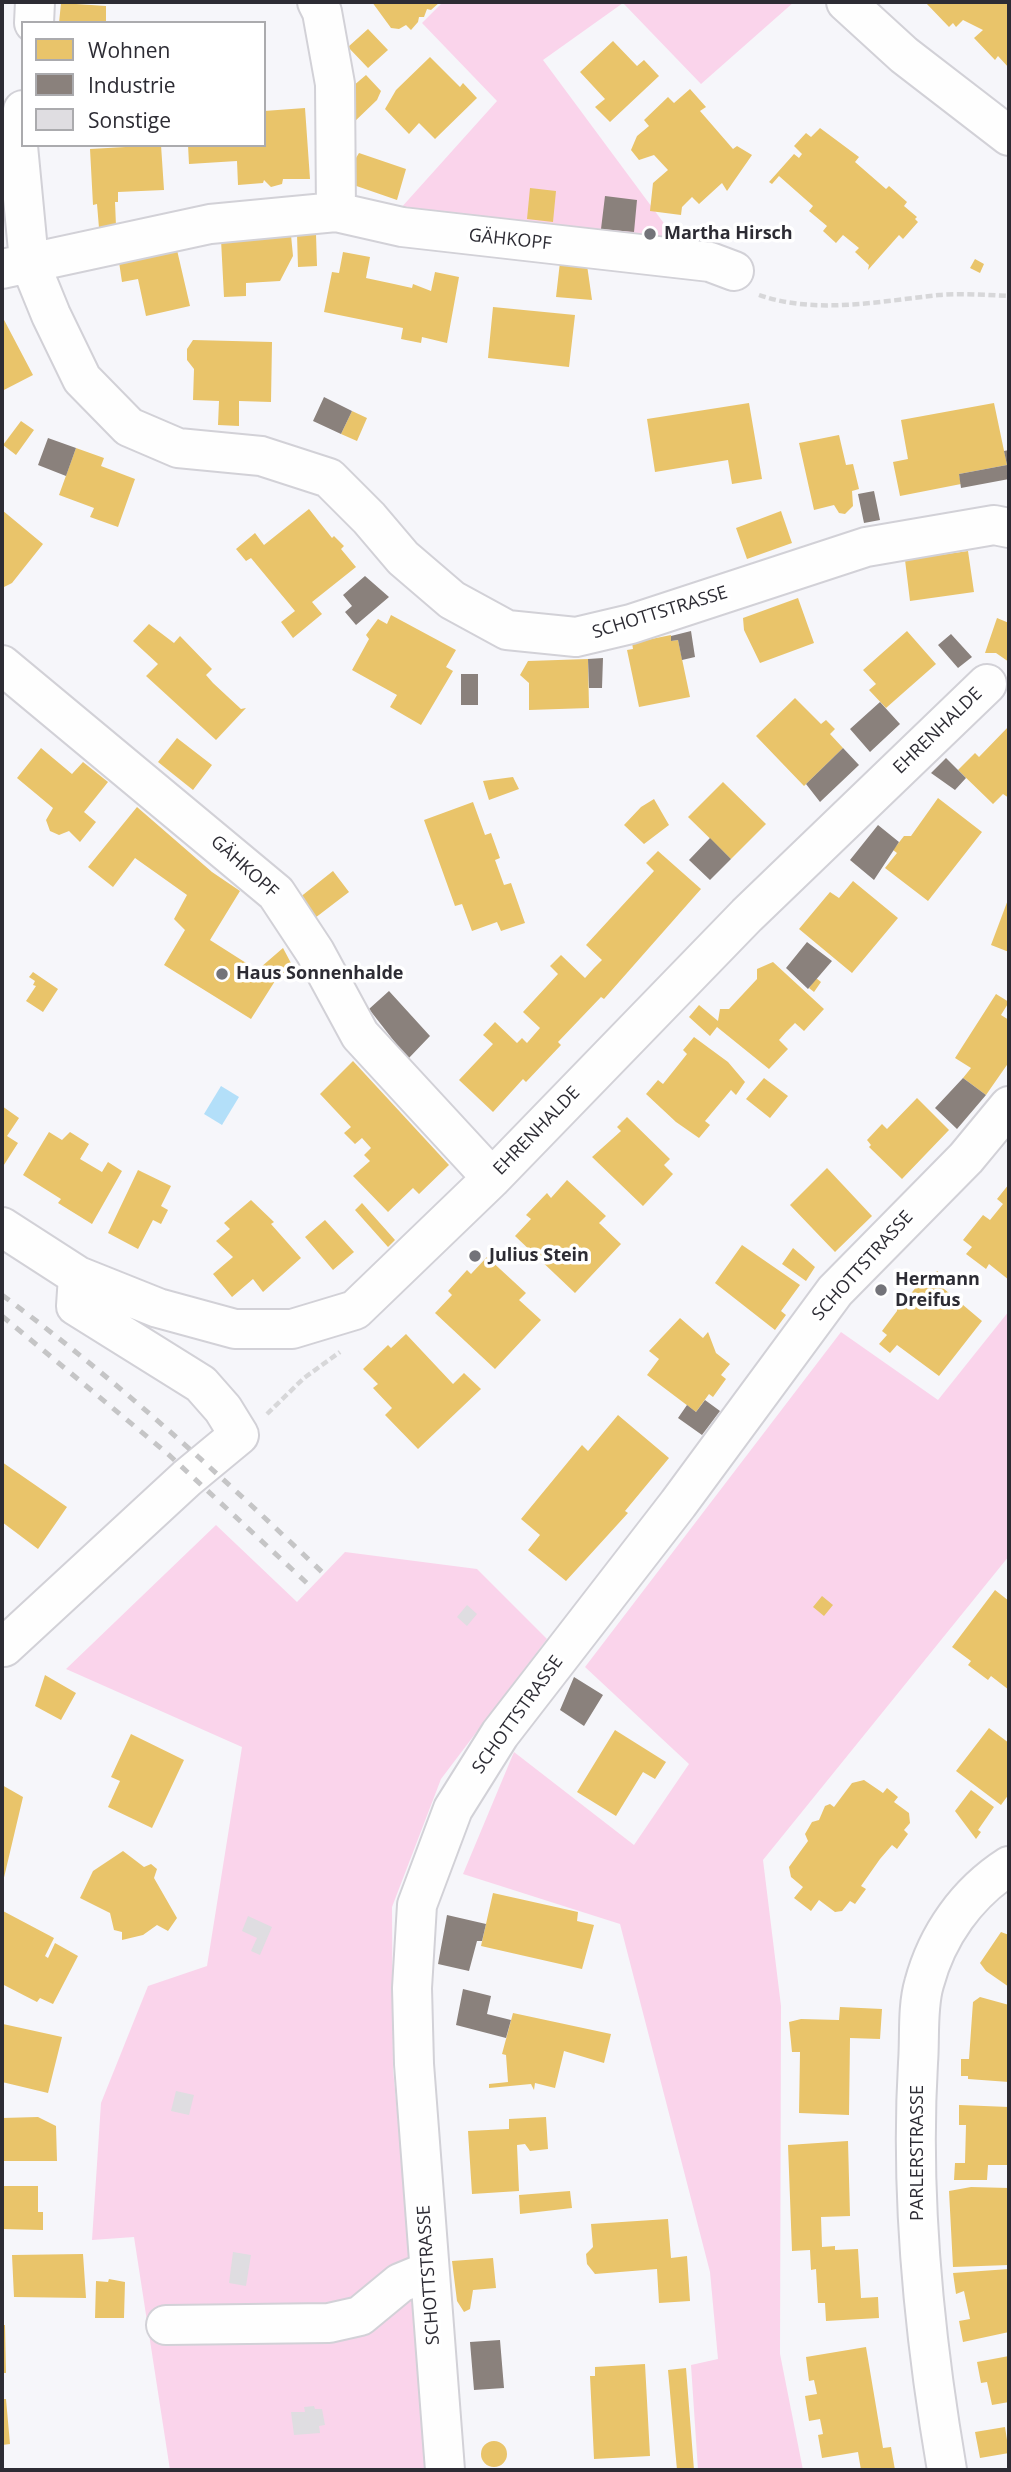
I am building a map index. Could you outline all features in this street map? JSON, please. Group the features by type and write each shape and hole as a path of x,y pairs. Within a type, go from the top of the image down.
{"street":[{"path":"34,21 35,2"},
{"path":"317,2 322,12 335,84 336,212"},
{"path":"846,2 904,55 1009,136"},
{"name":"SCHOTTSTRASSE","path":"21,124 15,265 51,315 82,379 129,427 178,448 261,456 330,478 403,558 452,600 507,631 576,637 631,624 866,547 994,526 1009,528"},
{"name":"GÄHKOPF","path":"15,265 210,224 336,212 402,228 710,262 734,271"},
{"name":"GÄHKOPF","path":"7,680 258,875 276,893 314,953 360,1035 492,1178"},
{"name":"EHRENHALDE","path":"2,1227 78,1276 158,1308 235,1329 292,1329 355,1310 492,1178 747,915 987,684"},
{"name":"SCHOTTSTRASSE","path":"445,2470 414,2064 413,1947 417,1905 453,1809 500,1734 678,1504 835,1292 967,1158 1009,1106"},
{"path":"2,1642 239,1435 223,1409 201,1384 76,1306 78,1276"},
{"name":"PARLERSTRASSE","path":"947,2470 920,2269 914,2127 923,1985 939,1944 958,1912 975,1892 1009,1866"},
{"path":"166,2325 329,2323 359,2316 400,2283 429,2271"}],"path":[{"path":"734,271 747,291 775,301 862,305 942,295 1009,296"},
{"path":"267,1414 304,1378"}],"shaded area":[{"path":"443,2 794,2 701,84 623,3 543,60 680,245 400,209 497,101 422,23"},
{"path":"1009,1311 1009,1556 763,1860 781,2006 780,2354 803,2470 698,2470 691,2365 718,2359 710,2272 620,1924 463,1874 514,1752 634,1845 689,1764 585,1667 841,1332 938,1400"},
{"path":"216,1525 297,1602 345,1552 477,1569 547,1639 441,1779 392,1907 393,2069 431,2470 170,2470 134,2237 92,2240 101,2103 148,1986 207,1966 242,1747 66,1669"}],"water":[{"path":"221,1086 239,1097 222,1125 204,1114"}],"building: Wohnen":[{"path":"372,2 440,2 431,10 427,9 424,17 419,17 411,30 406,25 399,29 391,28"},
{"path":"925,2 1009,2 1009,68 998,56 995,60 974,38 983,30 963,20 956,27 953,23 949,27"},
{"path":"61,3 106,6 106,21 59,21"},
{"path":"368,29 388,50 368,68 348,47"},
{"path":"613,41 637,66 644,60 659,76 610,122 595,107 605,99 580,72"},
{"path":"430,57 460,87 463,83 477,98 435,139 419,123 409,134 385,109 396,90"},
{"path":"366,75 381,91 377,100 351,125 346,92"},
{"path":"690,89 706,107 700,111 733,149 737,146 752,155 727,191 722,183 699,204 692,197 682,207 681,215 650,211 653,183 668,170 654,155 639,160 631,150 637,136 649,126 644,120 668,97 674,103"},
{"path":"305,108 310,179 283,179 282,184 271,187 264,180 263,183 238,185 237,161 189,164 188,147 266,147 266,111"},
{"path":"820,128 859,157 855,162 886,189 889,186 907,202 904,206 917,217 915,219 918,222 903,239 899,235 868,270 869,265 855,252 859,248 843,235 836,243 823,231 827,226 809,211 813,206 779,176 772,184 769,182 794,154 799,158 802,154 794,146 806,133 811,137"},
{"path":"161,147 164,190 118,192 118,202 115,202 116,226 99,228 97,204 93,205 90,149"},
{"path":"359,153 406,169 397,200 342,181"},
{"path":"530,188 556,191 553,222 527,219"},
{"path":"297,234 316,234 317,266 298,267"},
{"path":"291,235 293,256 280,281 246,283 246,296 224,297 221,240"},
{"path":"177,250 190,306 146,316 138,279 122,282 119,262"},
{"path":"343,252 370,257 366,278 412,288 413,284 431,291 435,272 459,277 447,343 422,337 421,343 401,339 403,328 324,312 332,272 339,273"},
{"path":"975,259 984,264 980,273 970,268"},
{"path":"560,262 587,265 592,300 556,297"},
{"path":"493,307 575,315 569,367 488,358"},
{"path":"2,316 33,375 2,391"},
{"path":"193,340 272,342 271,402 239,401 239,426 218,425 219,401 193,400 194,369 187,360 187,349"},
{"path":"749,403 762,479 732,484 728,460 655,472 647,419"},
{"path":"994,403 1007,465 959,474 961,484 900,496 893,462 908,459 901,420"},
{"path":"352,411 367,418 357,441 341,434"},
{"path":"21,421 34,430 16,455 3,445"},
{"path":"839,435 846,465 853,464 859,489 852,491 853,506 845,514 839,513 834,505 814,510 799,443"},
{"path":"76,448 104,458 101,466 135,479 118,527 90,517 94,508 59,495"},
{"path":"309,509 332,538 334,536 344,546 341,549 356,567 312,602 322,614 293,638 281,622 295,611 251,558 246,561 236,549 255,533 264,545"},
{"path":"2,510 43,544 12,583 2,588"},
{"path":"781,511 792,543 747,559 736,528"},
{"path":"968,551 974,592 910,601 905,560"},
{"path":"798,598 814,643 760,663 744,630 743,618"},
{"path":"391,615 456,650 446,667 453,671 421,725 390,707 397,695 352,670 369,639 366,635 378,619 387,624"},
{"path":"997,618 1009,623 1009,662 996,653 985,653"},
{"path":"149,624 174,643 180,636 212,669 206,675 213,683 241,709 246,708 216,740 146,676 158,664 133,641"},
{"path":"907,631 936,664 886,708 869,690 876,684 863,670"},
{"path":"671,635 671,641 678,640 690,697 639,707 627,650 633,649 632,643"},
{"path":"588,659 589,708 529,710 529,683 520,675 528,661"},
{"path":"795,698 821,724 826,720 835,729 830,734 843,748 804,786 756,736"},
{"path":"1009,726 1009,798 1003,794 993,804 958,770 975,753 979,757"},
{"path":"177,738 212,765 193,790 158,762"},
{"path":"41,748 72,774 83,762 108,782 84,812 96,822 80,842 69,831 59,835 50,831 46,820 53,808 17,778"},
{"path":"513,777 519,789 489,800 483,781"},
{"path":"723,782 766,824 731,859 688,817"},
{"path":"938,798 982,832 928,901 885,868 897,853 893,850 904,836 911,836"},
{"path":"654,799 669,825 644,844 624,825 641,807"},
{"path":"473,802 485,835 491,833 500,858 495,860 504,885 511,883 525,923 501,931 497,922 472,931 462,904 455,906 424,820"},
{"path":"137,807 212,872 240,891 210,940 254,968 261,967 283,948 292,965 275,981 251,1019 164,965 185,930 174,919 187,895 135,858 113,887 88,867"},
{"path":"658,851 701,889 604,999 601,997 558,1042 561,1045 526,1082 523,1079 493,1112 459,1080 493,1044 483,1035 495,1022 517,1043 522,1038 527,1043 540,1028 523,1012 558,974 550,966 561,955 585,978 602,960 586,945 654,871 646,863"},
{"path":"333,871 349,892 315,918 299,898"},
{"path":"853,881 898,918 852,973 799,929 830,892 839,898"},
{"path":"1009,897 1009,952 991,945"},
{"path":"773,962 824,1009 804,1031 795,1023 786,1032 779,1040 788,1049 769,1069 717,1027 710,1036 689,1017 699,1005 718,1021 720,1009 729,1009 757,979 757,969"},
{"path":"33,972 58,989 43,1012 26,1001 36,986 33,985 35,981 29,977"},
{"path":"816,978 821,982 814,992 809,988"},
{"path":"996,994 1009,1002 1001,1015 1009,1020 1009,1062 986,1095 963,1078 971,1068 955,1058"},
{"path":"694,1037 728,1062 745,1082 736,1095 731,1090 705,1121 710,1125 699,1138 676,1122 646,1094 658,1080 663,1084 687,1054 683,1050"},
{"path":"353,1061 449,1165 419,1194 413,1188 388,1212 353,1176 370,1161 364,1155 371,1148 362,1138 355,1144 344,1133 351,1127 320,1094"},
{"path":"764,1078 788,1096 770,1118 746,1099"},
{"path":"917,1098 949,1130 902,1179 869,1147 871,1145 867,1140 882,1124 887,1129"},
{"path":"2,1106 19,1118 7,1136 18,1143 2,1168"},
{"path":"627,1117 670,1159 664,1165 673,1174 643,1206 592,1157 621,1131 617,1127"},
{"path":"49,1132 62,1140 70,1132 89,1144 80,1159 102,1172 108,1162 122,1171 92,1224 58,1203 61,1199 23,1175"},
{"path":"827,1168 872,1216 835,1252 790,1205"},
{"path":"138,1170 171,1186 161,1206 168,1210 161,1224 153,1220 138,1249 108,1233"},
{"path":"567,1180 606,1216 599,1223 621,1244 575,1293 515,1236 531,1219 526,1215 547,1193 551,1198"},
{"path":"1009,1184 1009,1280 989,1264 986,1269 966,1254 972,1247 963,1240 983,1215 990,1220 1003,1204 997,1199"},
{"path":"251,1200 274,1222 271,1224 301,1258 263,1292 253,1279 232,1297 213,1274 233,1257 216,1241 230,1229 224,1223"},
{"path":"362,1203 395,1240 388,1247 355,1210"},
{"path":"325,1220 354,1252 333,1270 305,1237"},
{"path":"742,1245 800,1285 781,1311 786,1315 775,1330 715,1283"},
{"path":"793,1248 815,1267 806,1281 782,1264"},
{"path":"487,1257 526,1293 519,1300 541,1320 495,1369 435,1313 452,1295 448,1291 467,1270 471,1274"},
{"path":"937,1271 949,1280 943,1288 982,1321 939,1376 897,1345 890,1353 879,1344 887,1335 882,1331 897,1311 897,1301 909,1296 925,1276 930,1280"},
{"path":"680,1318 703,1338 708,1332 716,1353 730,1364 721,1375 726,1379 713,1397 709,1394 696,1412 647,1375 659,1359 649,1351"},
{"path":"406,1334 453,1384 464,1373 481,1389 418,1449 385,1415 392,1408 373,1388 378,1384 363,1369 388,1345 391,1348"},
{"path":"618,1415 669,1458 625,1511 628,1513 566,1581 528,1550 540,1535 521,1519 582,1445 588,1451"},
{"path":"2,1462 67,1507 38,1549 2,1522"},
{"path":"995,1590 1009,1601 1009,1690 991,1676 988,1680 968,1665 971,1661 952,1647"},
{"path":"822,1596 833,1605 824,1616 813,1607"},
{"path":"45,1675 76,1693 61,1720 35,1706"},
{"path":"989,1728 1009,1743 1009,1794 1001,1805 956,1771"},
{"path":"615,1730 666,1762 655,1779 643,1772 616,1816 577,1792"},
{"path":"131,1734 184,1760 152,1828 108,1807 120,1781 111,1777"},
{"path":"864,1780 883,1793 887,1788 898,1797 894,1802 909,1813 910,1823 904,1830 908,1834 897,1849 892,1845 880,1859 861,1886 866,1889 855,1904 850,1901 842,1911 835,1912 819,1900 811,1911 794,1898 803,1887 791,1877 789,1867 808,1841 805,1834 812,1822 819,1820 825,1806 830,1804 834,1807 852,1783"},
{"path":"2,1785 23,1797 2,1886"},
{"path":"971,1790 994,1807 978,1830 981,1832 976,1839 955,1811"},
{"path":"123,1851 144,1867 151,1864 157,1869 154,1878 177,1918 168,1931 157,1925 143,1935 122,1940 122,1932 114,1930 110,1913 80,1898 93,1871"},
{"path":"493,1893 578,1912 577,1921 594,1925 582,1969 481,1946"},
{"path":"3,1911 54,1938 45,1956 48,1958 55,1943 78,1956 53,2004 40,1998 37,2002 2,1984"},
{"path":"1001,1932 1009,1935 1009,1987 986,1971 980,1963"},
{"path":"980,1997 1009,2005 1009,2082 968,2079 968,2076 961,2076 961,2059 969,2059 973,2002"},
{"path":"840,2007 882,2009 880,2039 850,2038 849,2115 799,2113 800,2052 792,2052 789,2022 801,2019 839,2020"},
{"path":"513,2013 611,2034 604,2063 564,2051 555,2088 535,2083 534,2090 531,2084 489,2088 489,2084 508,2082 506,2055 502,2054"},
{"path":"3,2024 62,2037 48,2093 2,2082"},
{"path":"959,2105 1009,2107 1009,2165 988,2165 987,2180 954,2180 955,2163 965,2163 966,2125 959,2125"},
{"path":"38,2117 56,2126 57,2161 2,2161 2,2118"},
{"path":"546,2117 548,2149 530,2151 525,2144 517,2145 519,2191 472,2194 468,2131 509,2129 509,2119"},
{"path":"848,2141 850,2216 821,2217 822,2247 835,2246 835,2250 858,2249 861,2298 878,2297 879,2318 826,2321 825,2303 818,2303 816,2269 811,2270 810,2250 792,2251 788,2145"},
{"path":"2,2186 38,2186 38,2212 43,2212 43,2230 2,2229"},
{"path":"971,2187 1009,2188 1009,2265 953,2267 949,2191"},
{"path":"570,2191 572,2208 520,2214 519,2195"},
{"path":"668,2219 671,2258 687,2256 690,2301 659,2303 657,2269 595,2274 587,2264 586,2254 593,2247 591,2224"},
{"path":"83,2254 86,2298 14,2297 12,2255"},
{"path":"493,2258 496,2288 473,2290 470,2309 464,2312 457,2301 452,2261"},
{"path":"1009,2269 1009,2332 963,2342 959,2321 970,2319 964,2291 956,2294 953,2273"},
{"path":"109,2279 125,2282 124,2318 95,2318 96,2281 108,2282"},
{"path":"2,2325 5,2325 6,2373 2,2373"},
{"path":"866,2347 883,2448 891,2447 895,2470 861,2470 858,2452 822,2458 818,2435 823,2434 820,2419 809,2421 805,2396 817,2394 814,2380 809,2381 806,2357"},
{"path":"1009,2356 1009,2402 992,2405 987,2382 981,2383 977,2362"},
{"path":"645,2364 650,2456 594,2459 590,2376 595,2376 595,2367"},
{"path":"686,2368 694,2470 677,2470 668,2370"},
{"path":"2,2399 6,2399 10,2444 2,2445"},
{"path":"1005,2427 1009,2453 980,2458 975,2432"},
{"path":"494,2441 503,2445 507,2454 503,2463 494,2467 485,2463 481,2454 485,2445"}],"building: Industrie":[{"path":"605,196 637,200 634,232 601,229"},
{"path":"324,397 352,411 341,434 313,421"},
{"path":"48,438 76,448 66,476 38,465"},
{"path":"1009,450 1009,479 961,488 959,474 1007,465 1004,451"},
{"path":"874,491 880,520 864,523 858,494"},
{"path":"365,576 389,597 356,625 345,612 352,606 343,595"},
{"path":"691,631 695,657 682,660 678,640 671,641 671,636"},
{"path":"951,634 972,657 958,668 938,645"},
{"path":"603,658 602,688 589,688 588,659"},
{"path":"461,674 478,674 478,705 461,705"},
{"path":"880,702 900,724 870,752 850,729"},
{"path":"843,748 859,765 820,802 806,784"},
{"path":"946,758 966,778 955,790 931,773"},
{"path":"878,825 899,842 874,880 850,860"},
{"path":"710,838 731,859 710,880 689,860"},
{"path":"807,942 832,961 808,989 786,968"},
{"path":"389,991 430,1036 408,1059 369,1009"},
{"path":"963,1078 986,1095 957,1129 935,1108"},
{"path":"705,1400 720,1411 702,1435 678,1418 687,1405 696,1412"},
{"path":"574,1677 603,1695 584,1726 560,1710"},
{"path":"447,1915 486,1924 482,1941 477,1941 469,1971 438,1964"},
{"path":"463,1989 491,1996 487,2014 511,2020 506,2038 456,2025"},
{"path":"500,2340 504,2388 474,2390 470,2342"}],"building: Sonstige":[{"path":"467,1605 477,1614 467,1626 457,1617"},
{"path":"248,1916 272,1927 260,1955 251,1951 257,1938 242,1931"},
{"path":"176,2091 194,2095 189,2115 171,2111"},
{"path":"233,2252 251,2255 246,2286 229,2283"},
{"path":"314,2406 315,2409 322,2409 325,2425 319,2426 320,2433 294,2435 291,2412 305,2412 304,2407"}],"railway":[{"path":"2,1295 86,1360 166,1428 322,1572"},
{"path":"2,1316 168,1454 309,1585"}],"place":[{"name":"Martha Hirsch","path":"650,234"},
{"name":"Haus Sonnenhalde","path":"222,974"},
{"name":"Julius Stein","path":"475,1256"},
{"name":"Hermann Dreifus","path":"881,1290"}]}
